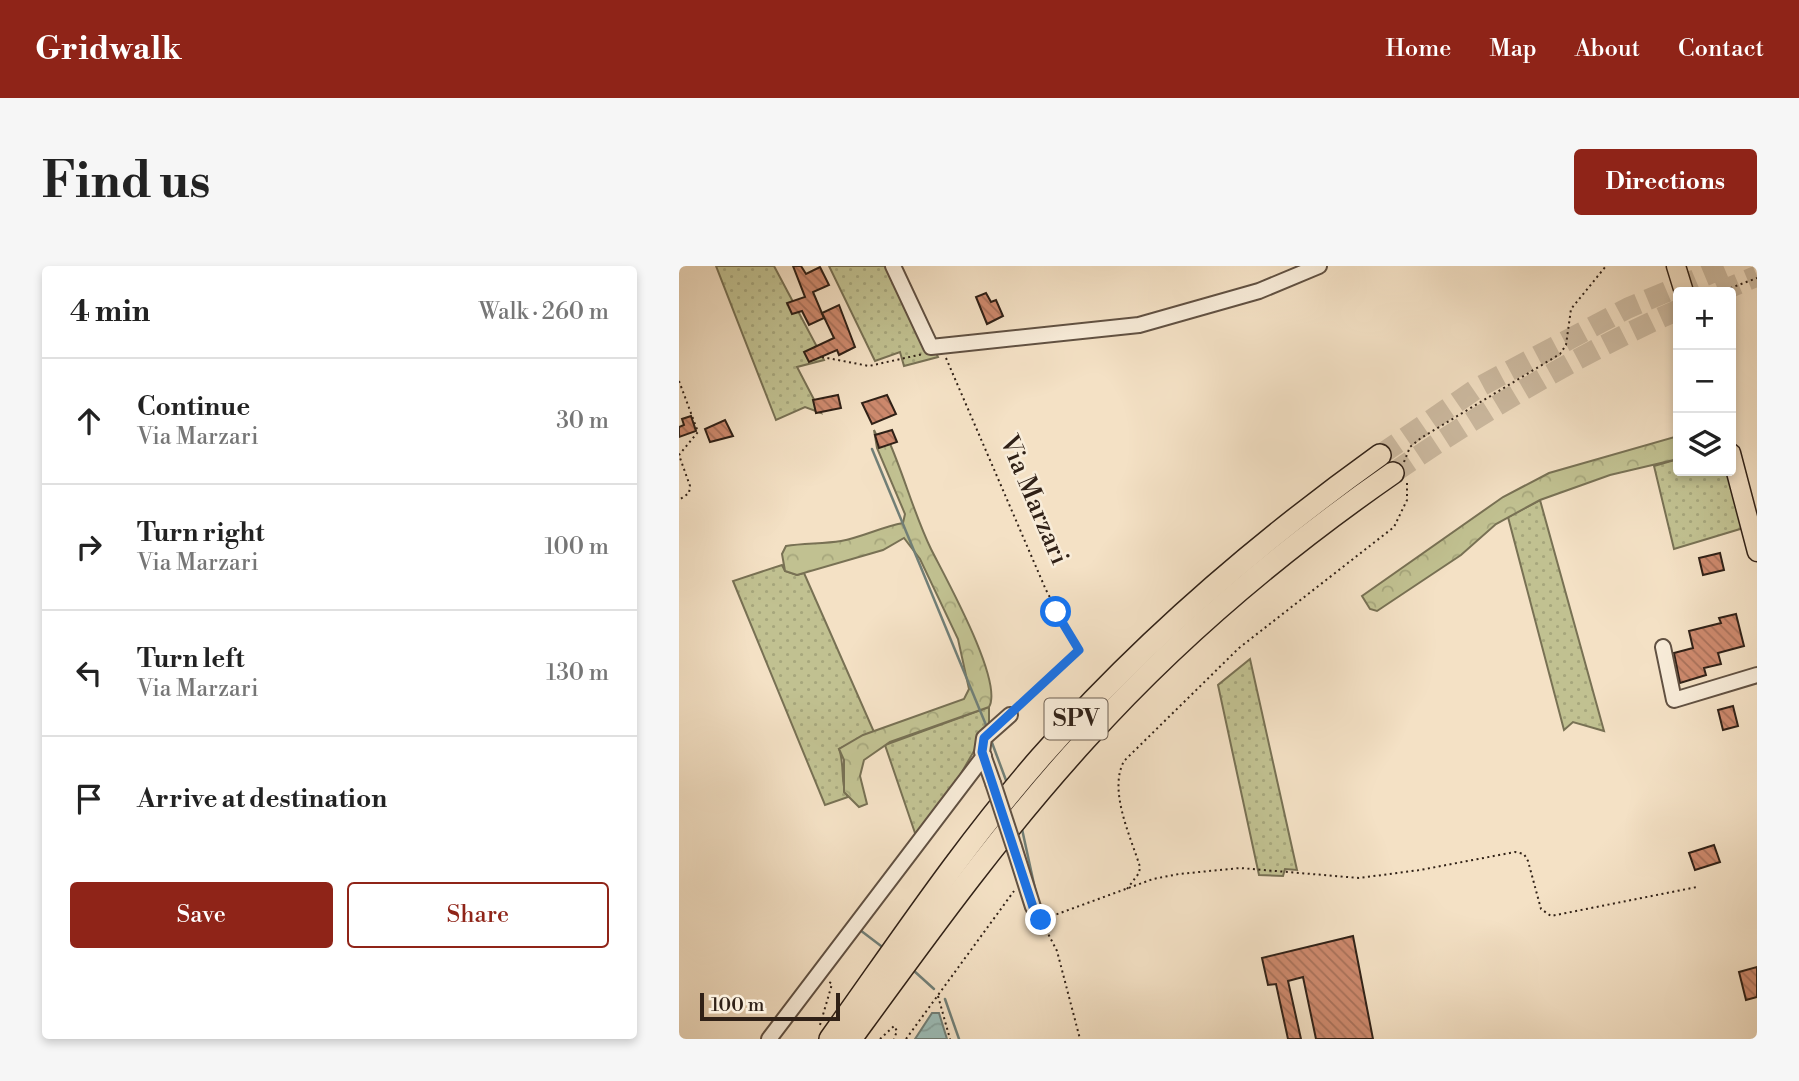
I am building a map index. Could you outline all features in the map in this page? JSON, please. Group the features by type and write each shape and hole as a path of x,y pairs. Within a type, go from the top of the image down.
{"highway":[{"name":"SPV","path":"827,1034 964,853 1086,707 1208,589 1297,516 1380,455"},
{"name":"SPV","path":"851,1039 991,850 1108,715 1231,597 1306,536 1401,471"}],"main road":[{"path":"1676,266 1682,287"},
{"path":"1736,473 1757,552"}],"street":[{"path":"893,266 931,347 1139,325 1259,291 1319,266"},
{"path":"1663,647 1674,700 1757,675"},
{"path":"1010,715 984,738 984,756 1037,914"},
{"path":"769,1039 984,756"}],"path":[{"path":"1127,888 1135,880 1140,867 1118,791 1118,775 1124,761 1239,648 1394,527 1408,500 1401,471 1410,447 1560,354 1566,345 1571,309 1606,266"},
{"path":"1733,287 1757,278"},
{"path":"822,357 869,366 917,357 931,347"},
{"name":"Via Marzari","path":"931,347 944,354 948,362 1046,590 1079,650 1010,715"},
{"path":"679,381 698,432 680,455 690,486 689,493 679,500"},
{"path":"1080,1039 1057,951 1037,914 1153,879 1240,868 1359,878 1420,870 1515,852 1524,854 1541,909 1551,916 1697,887"},
{"path":"906,1039 971,946 1024,880"},
{"path":"819,987 828,980 832,984 819,1024 827,1034"},
{"path":"938,996 950,1039"},
{"path":"880,1039 894,1026 897,1031 894,1039"}],"green space":[{"path":"716,266 774,266 824,360 797,367 821,413 805,407 776,420"},
{"path":"829,266 896,266 938,357 904,366 900,352 875,361"},
{"path":"874,430 880,443 888,439 925,536 981,653 991,694 989,707 890,742 864,760 860,776 867,804 859,807 844,792 844,760 839,749 863,735 964,699 969,689 958,639 920,559 904,538 883,550 797,575 785,571 782,554 786,546 841,541 903,523 905,514 877,448"},
{"path":"1673,437 1673,460 1610,475 1540,500 1496,524 1461,555 1377,611 1370,609 1362,596 1503,497 1549,473"},
{"path":"1673,460 1673,476 1733,476 1750,526 1674,549 1654,466"},
{"path":"1540,500 1604,731 1573,722 1564,730 1508,517"},
{"path":"782,565 785,571 797,575 804,573 874,732 839,749 848,797 825,805 733,581"},
{"path":"1250,659 1297,870 1285,869 1283,876 1259,875 1218,685"},
{"path":"989,707 989,725 955,784 916,836 885,745"}],"water":[{"path":"932,1013 939,1013 947,1039 915,1039"}],"building":[{"path":"793,266 801,266 806,274 820,267 829,285 813,292 824,318 809,325 802,311 792,314 787,303 805,297"},
{"path":"986,293 991,302 996,300 1003,316 987,324 976,297"},
{"path":"839,305 855,347 839,355 837,350 809,362 804,352 834,338 822,313"},
{"path":"838,395 841,408 816,413 813,400"},
{"path":"887,395 896,414 872,424 862,403"},
{"path":"691,416 696,431 679,437 679,427 684,425 682,419"},
{"path":"725,420 733,436 710,442 705,429"},
{"path":"892,430 897,442 879,448 875,435"},
{"path":"1720,553 1724,570 1703,575 1699,558"},
{"path":"1736,614 1744,646 1718,653 1721,664 1704,668 1706,675 1680,683 1674,653 1693,648 1689,631 1721,623 1719,618"},
{"path":"1733,706 1738,726 1723,730 1718,710"},
{"path":"1714,845 1720,862 1695,870 1689,853"},
{"path":"1353,936 1373,1039 1316,1039 1303,977 1288,981 1301,1039 1288,1039 1276,984 1268,985 1262,958"},
{"path":"1757,967 1757,997 1746,1000 1739,972"}],"waterway":[{"path":"872,449 986,725"},
{"path":"991,740 1007,783"},
{"path":"1022,829 1037,898"},
{"path":"1039,904 1043,914"},
{"path":"860,930 885,949"},
{"path":"913,970 934,989"},
{"path":"945,999 959,1039"}],"tunnel":[{"path":"1380,455 1479,387 1628,308 1728,266"},
{"path":"1731,287 1757,276"},
{"path":"1393,473 1532,385 1604,345 1673,312"}],"route":[{"path":"1041,920 1033,907 982,752 984,738 1079,650 1056,612"}]}
